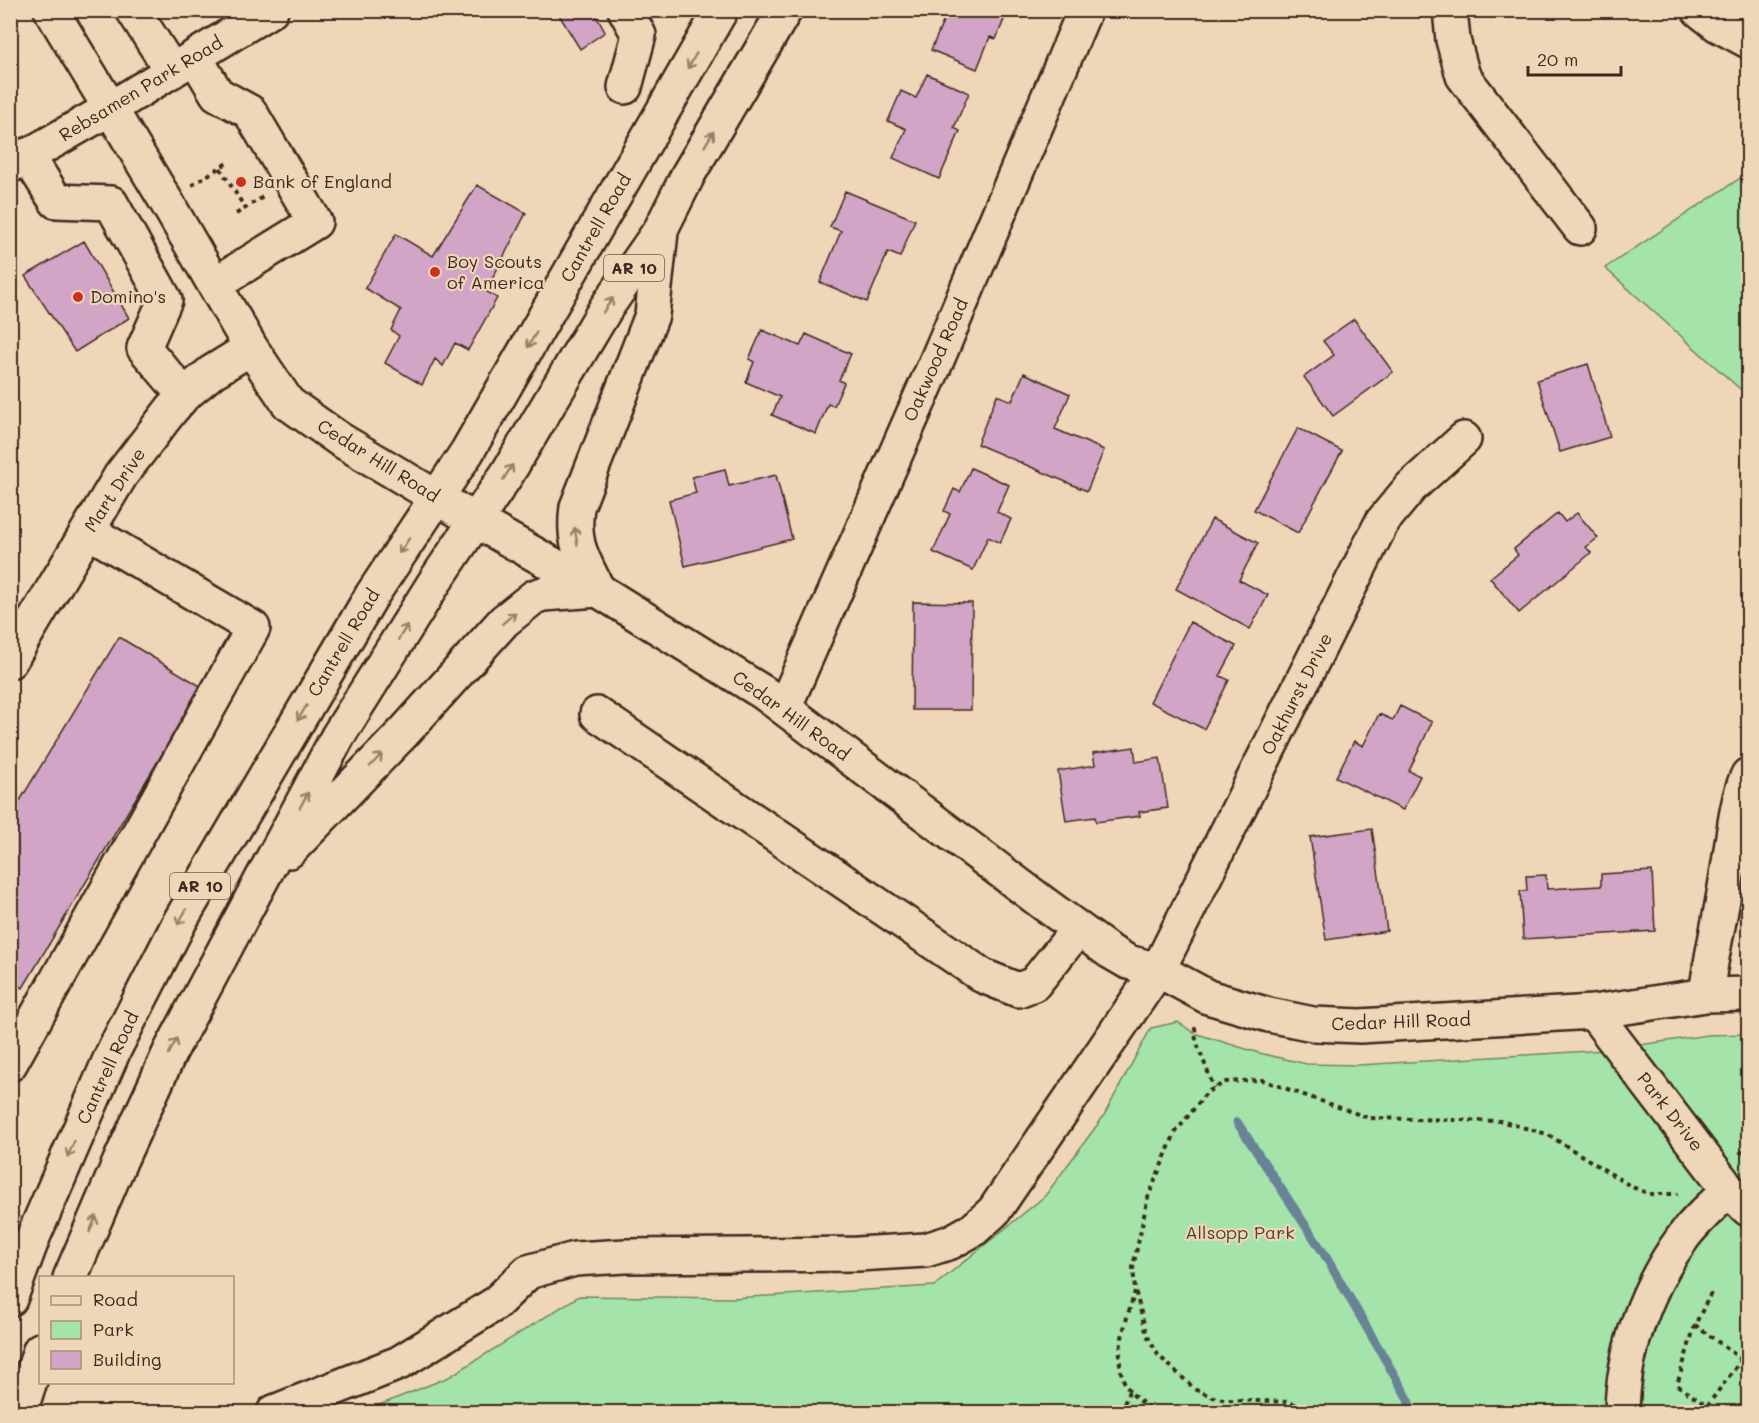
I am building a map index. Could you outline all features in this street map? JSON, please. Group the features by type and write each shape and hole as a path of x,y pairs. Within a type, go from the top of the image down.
{"street":[{"name":"Cedar Hill Road","path":"51,10 251,348 288,403 339,439 476,521 598,590 764,693 1078,929 1128,962 1158,970 1208,997 1269,1015 1313,1024 1360,1026 1593,1012 1706,995 1749,994"},
{"path":"133,10 184,64 217,94 250,112 315,222 215,284"},
{"name":"Rebsamen Park Road","path":"19,161 111,108 271,10"},
{"path":"625,10 639,35 626,87"},
{"name":"Cantrell Road","path":"10,1299 34,1235 114,1050 180,921 372,595 473,442 721,10"},
{"name":"AR 10","path":"71,1276 170,1052 338,736 507,474 606,308 661,230 689,173 785,10"},
{"name":"Oakwood Road","path":"784,708 946,338 1085,10"},
{"path":"1450,10 1453,40 1463,76 1580,228"},
{"path":"1699,10 1718,25 1749,41"},
{"path":"19,161 57,201 111,203 165,300 144,348 184,395"},
{"path":"125,226 166,201"},
{"path":"263,878 405,730 504,621 534,597 543,594 598,590 579,550 574,529 577,507 652,315 661,230"},
{"name":"Mart Drive","path":"10,661 121,475 184,395 212,372 251,348"},
{"name":"Oakhurst Drive","path":"274,1413 399,1363 495,1304 528,1272 575,1259 626,1256 857,1254 926,1250 951,1242 974,1229 994,1211 1158,970 1382,522 1411,487 1464,439"},
{"path":"10,1064 19,1029 253,628 88,531"},
{"path":"597,714 983,976 1018,990 1034,984 1078,929"},
{"path":"1706,995 1736,820 1749,775"},
{"name":"Park Drive","path":"1593,1012 1739,1199"},
{"path":"1623,1413 1629,1357 1649,1294 1684,1237 1739,1199"},
{"path":"20,1413 39,1353"}],"path":[{"path":"166,201 227,163"},
{"path":"220,168 245,208"},
{"path":"1203,1026 1194,1023 1196,1041 1214,1088"},
{"path":"1312,1413 1290,1402 1228,1400 1196,1390 1158,1354 1147,1335 1135,1290 1133,1267 1148,1197 1175,1133 1207,1092 1226,1082 1262,1080 1369,1118 1500,1120 1547,1134 1632,1187 1650,1194 1667,1196 1687,1192"},
{"path":"1135,1290 1121,1342 1120,1369 1129,1391 1155,1413"},
{"path":"1711,1293 1695,1325 1677,1385 1707,1406 1749,1351"},
{"path":"1695,1325 1741,1359"},
{"path":"1121,1413 1129,1391"}],"green space":[{"path":"1748,173 1748,396 1605,268"},
{"name":"Allsopp Park","path":"1178,1022 1194,1033 1259,1053 1307,1064 1359,1065 1606,1050 1708,1035 1748,1034 1748,1412 362,1412 449,1377 579,1296 733,1298 934,1286 1045,1196 1103,1117 1151,1028"}],"building":[{"path":"556,10 593,10 605,32 580,49"},
{"path":"948,10 1008,10 996,39 990,37 977,69 931,50"},
{"path":"927,74 969,93 954,128 960,131 939,179 893,158 906,129 888,121 901,91 916,98"},
{"name":"Boy Scouts of America","path":"477,185 526,213 486,291 497,298 468,350 455,343 443,366 435,359 422,385 385,363 399,336 391,330 401,310 365,288 396,234 433,256"},
{"path":"845,191 915,220 900,257 888,252 867,302 820,282 841,231 830,227"},
{"name":"Domino's","path":"84,241 129,318 75,352 25,276"},
{"path":"1354,319 1393,372 1333,416 1304,377 1334,355 1323,341"},
{"path":"762,330 800,346 806,334 851,354 839,380 844,383 834,406 828,404 816,434 772,415 780,397 746,382 754,362 749,359"},
{"path":"1588,364 1610,437 1560,452 1537,380"},
{"path":"1024,373 1070,394 1055,429 1104,450 1087,491 977,444 997,395 1012,401"},
{"path":"1298,428 1342,451 1298,533 1254,510"},
{"path":"971,468 1009,485 997,512 1011,519 1000,543 988,537 973,570 933,552 950,514 944,511 954,489 960,492"},
{"path":"725,469 729,486 776,475 792,539 685,566 669,500 696,493 692,477"},
{"path":"1558,513 1565,522 1577,513 1598,538 1586,547 1591,553 1519,613 1490,578 1518,555 1514,549"},
{"path":"1212,519 1258,543 1239,580 1268,595 1250,629 1176,589"},
{"path":"913,602 972,603 971,710 912,710"},
{"path":"1190,622 1236,646 1220,676 1229,680 1204,729 1150,702"},
{"path":"119,637 202,687 23,988 10,981 10,817"},
{"path":"1400,706 1432,722 1409,771 1420,776 1403,810 1336,777 1354,741 1363,746 1379,714 1393,720"},
{"path":"1134,747 1136,762 1160,758 1168,808 1139,812 1140,816 1096,822 1095,817 1066,821 1058,771 1095,765 1093,753"},
{"path":"1372,829 1387,931 1326,940 1310,837"},
{"path":"1652,871 1655,931 1523,939 1520,891 1527,891 1526,876 1546,875 1547,889 1601,886 1601,874"}],"waterway":[{"path":"1237,1122 1323,1252 1407,1397 1412,1412"}],"place":[{"name":"Bank of England","path":"241,182"},
{"name":"Boy Scouts of America","path":"435,272"},
{"name":"Domino's","path":"78,297"}]}
